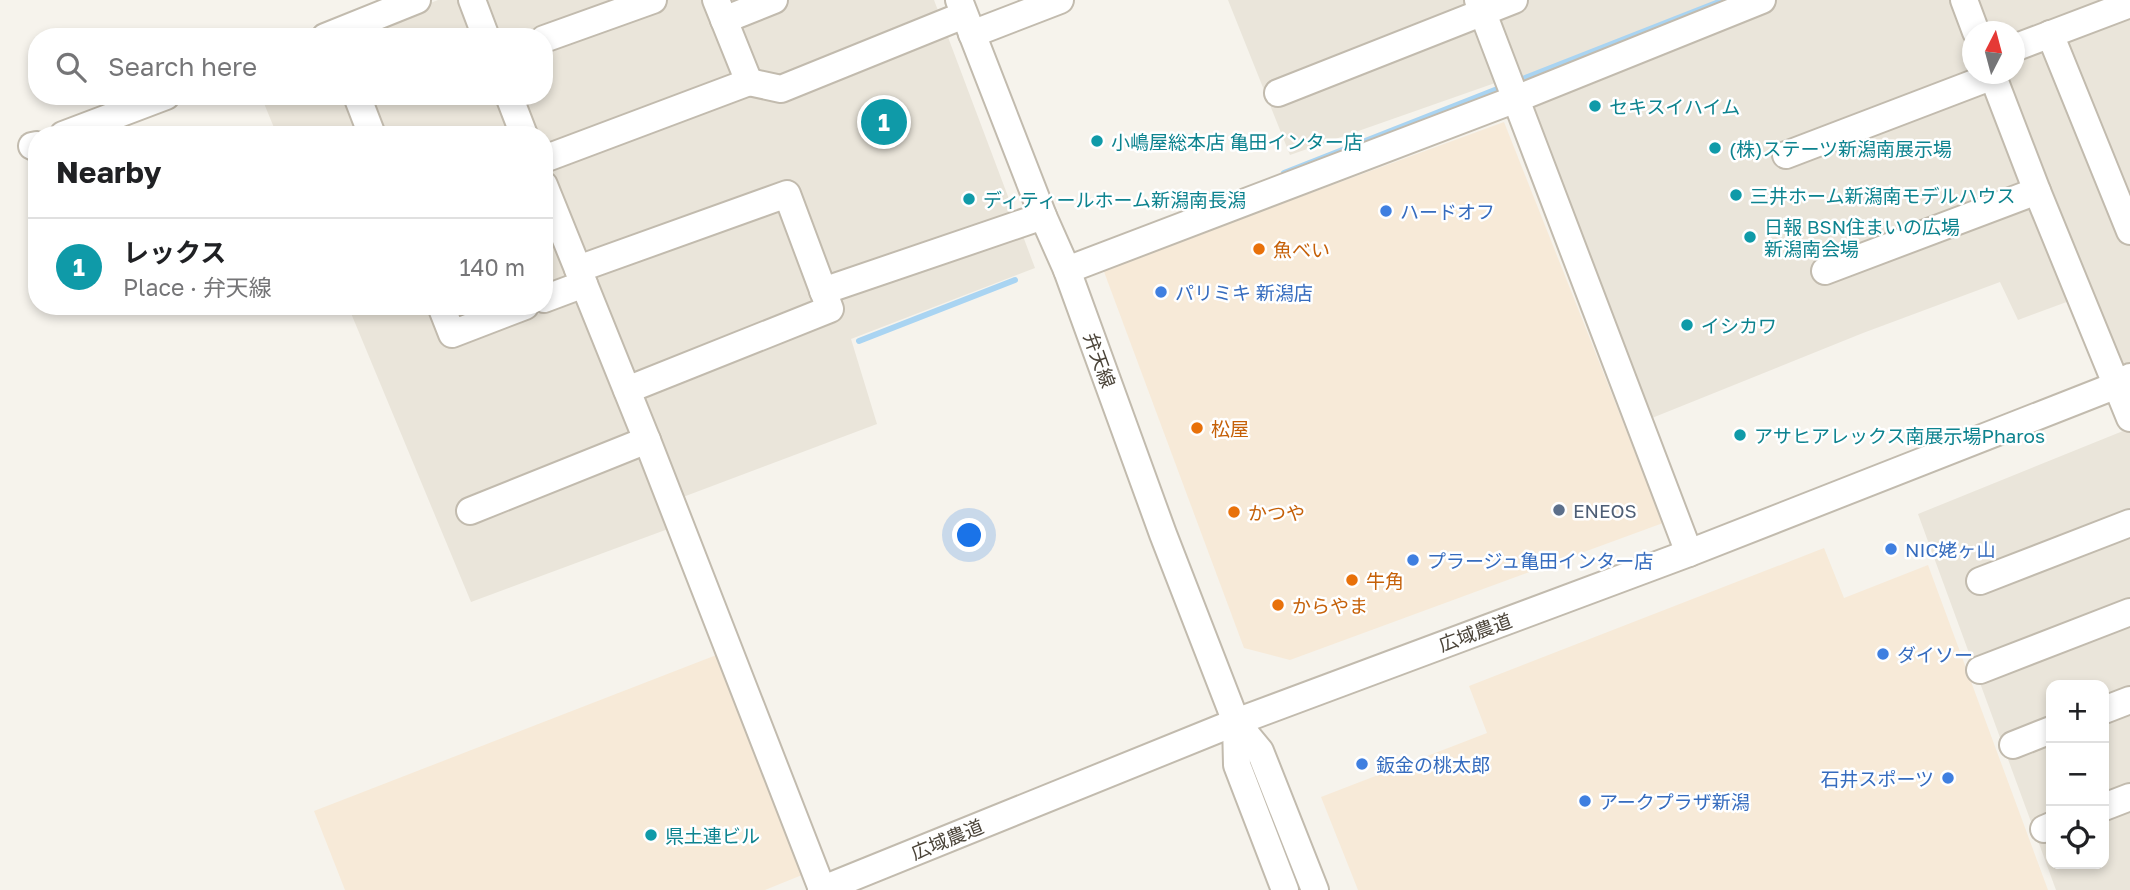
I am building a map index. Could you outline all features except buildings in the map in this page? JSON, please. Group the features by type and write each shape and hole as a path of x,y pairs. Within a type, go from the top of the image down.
{"street":[{"path":"349,28 417,0"},
{"path":"472,0 483,28"},
{"path":"553,36 653,0"},
{"path":"749,82 720,10 774,0"},
{"path":"553,156 749,82 781,89 965,16 1060,0"},
{"path":"1278,93 1480,6 1514,0"},
{"path":"1067,270 1512,89 1762,0"},
{"path":"1964,0 1972,21"},
{"path":"2025,44 2130,4"},
{"path":"1480,6 1689,553"},
{"name":"弁天線","path":"965,16 1043,216 1067,270 1163,534 1236,722 1260,751 1315,890"},
{"path":"2050,34 2130,231"},
{"path":"1786,155 1970,84"},
{"path":"1996,84 2037,191 2126,382 2130,418"},
{"path":"88,126 142,105"},
{"path":"360,105 369,126"},
{"path":"512,105 521,126"},
{"path":"1825,271 2037,191"},
{"path":"553,294 581,277 787,194 830,309 627,390"},
{"path":"553,207 647,440 822,890"},
{"path":"823,291 1043,216"},
{"path":"445,315 452,334 502,315"},
{"name":"広域農道","path":"822,890 1236,722 1689,553 2126,382"},
{"path":"470,512 647,440"},
{"path":"1980,581 2130,523"},
{"path":"1980,670 2130,612"},
{"path":"2109,708 2130,700"},
{"name":"弁天線","path":"1236,722 1237,765 1285,890"},
{"path":"2013,745 2046,732"},
{"path":"2107,806 2130,797"}],"shaded area":[{"path":"438,0 934,0 1035,268 851,339 877,424 683,497 668,529 471,602 352,315 553,315 553,126 273,126 265,105 553,105 553,28 368,28"},
{"path":"1228,0 2130,0 2130,890 2056,890 2048,869 2109,869 2109,680 2046,680 2046,863 1918,514 2123,431 2072,300 2018,320 2000,282 1863,333 1647,420 1515,76 1290,155"},
{"path":"1504,122 1663,523 1290,660 1244,648 1103,269"},
{"path":"1824,548 1844,598 1928,565 2048,890 1358,890 1321,797 1487,733 1469,686"},
{"path":"719,654 807,873 765,890 345,890 314,811"}],"waterway":[{"path":"1515,82 1724,0"},
{"path":"1284,173 1505,86"},
{"path":"859,341 1015,280"}],"place":[{"name":"セキスイハイム","path":"1595,106"},
{"name":"レックス","path":"884,122"},
{"name":"小嶋屋総本店 亀田インター店","path":"1097,141"},
{"name":"(株)ステーツ新潟南展示場","path":"1715,148"},
{"name":"三井ホーム新潟南モデルハウス","path":"1736,195"},
{"name":"ディティールホーム新潟南長潟","path":"969,199"},
{"name":"ハードオフ","path":"1386,211"},
{"name":"日報 BSN住まいの広場 新潟南会場","path":"1750,237"},
{"name":"魚べい","path":"1259,249"},
{"name":"パリミキ 新潟店","path":"1161,292"},
{"name":"イシカワ","path":"1687,325"},
{"name":"松屋","path":"1197,428"},
{"name":"アサヒアレックス南展示場Pharos","path":"1740,435"},
{"name":"ENEOS","path":"1559,510"},
{"name":"かつや","path":"1234,512"},
{"name":"NIC姥ヶ山","path":"1891,549"},
{"name":"プラージュ亀田インター店","path":"1413,560"},
{"name":"牛角","path":"1352,580"},
{"name":"からやま","path":"1278,605"},
{"name":"ダイソー","path":"1883,654"},
{"name":"鈑金の桃太郎","path":"1362,764"},
{"name":"石井スポーツ","path":"1948,778"},
{"name":"アークプラザ新潟","path":"1585,801"},
{"name":"県土連ビル","path":"651,835"}]}
